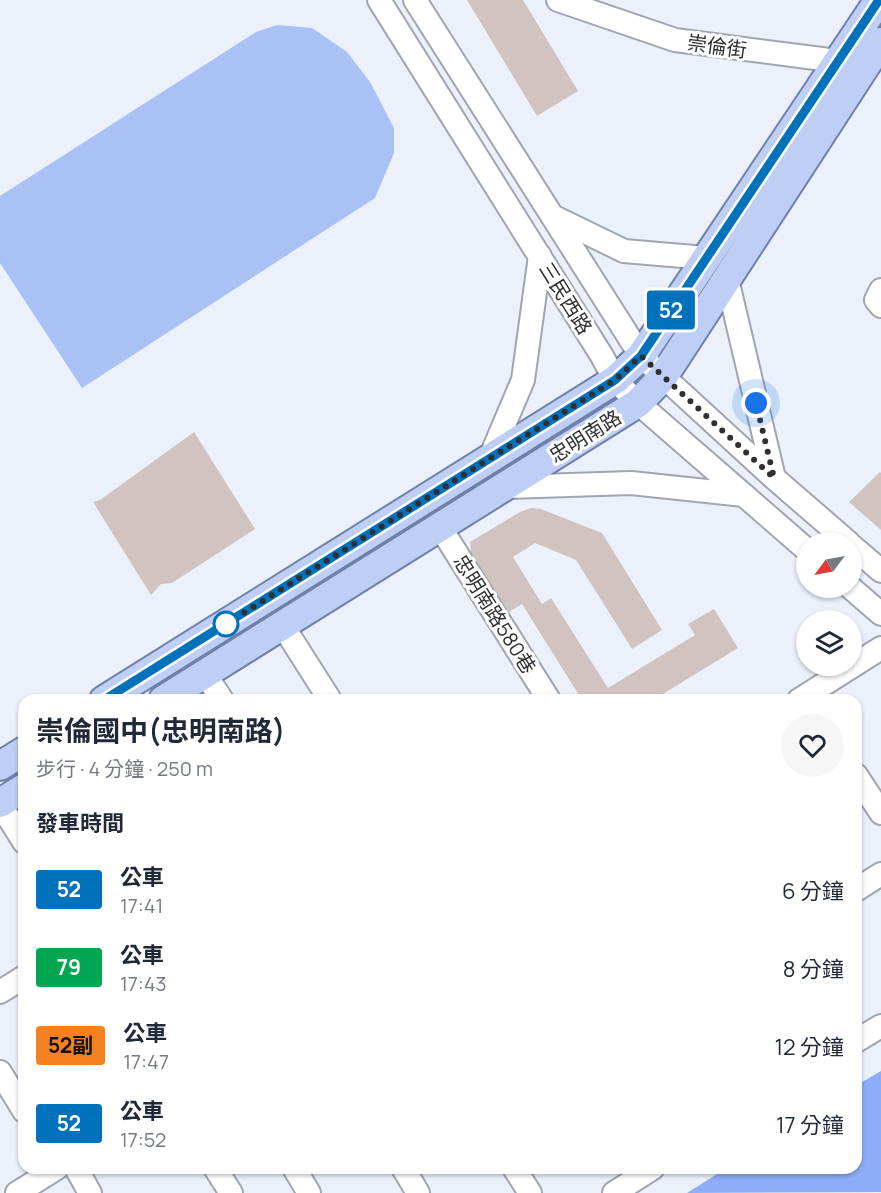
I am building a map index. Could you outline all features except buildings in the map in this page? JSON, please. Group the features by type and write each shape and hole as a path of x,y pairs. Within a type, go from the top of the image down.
{"main road":[{"name":"忠明南路","path":"117,694 615,380 641,356 879,0"},
{"name":"忠明南路","path":"173,694 638,403 663,377 727,279 877,62"},
{"path":"0,766 18,755"},
{"path":"0,803 18,792"}],"street":[{"name":"三民西路","path":"415,0 641,356 836,532"},
{"name":"崇倫街","path":"558,0 675,40 837,62 877,62"},
{"name":"三民西路","path":"384,2 615,380 638,403 796,540"},
{"path":"552,216 624,251 706,258"},
{"path":"489,460 523,380 540,256"},
{"path":"727,279 774,478"},
{"path":"881,290 876,300 881,306"},
{"path":"505,487 631,483 744,495"},
{"name":"忠明南路580巷","path":"440,527 545,694"},
{"name":"三民西路","path":"862,554 881,571"},
{"path":"862,598 881,614"},
{"path":"283,626 326,694"},
{"path":"812,694 881,648"},
{"path":"205,674 218,694"},
{"path":"862,784 881,813"},
{"path":"0,803 18,832"},
{"path":"862,886 881,874"},
{"path":"0,992 18,981"},
{"path":"862,1037 881,1026"},
{"path":"0,1072 18,1102"},
{"path":"17,1193 47,1174"},
{"path":"79,1174 90,1193"},
{"path":"219,1174 231,1193"},
{"path":"298,1174 309,1193"},
{"path":"407,1174 418,1193"},
{"path":"518,1174 530,1193"},
{"path":"622,1181 639,1174"}],"shaded area":[{"path":"277,25 312,28 347,52 370,82 394,128 394,153 375,198 82,388 0,263 0,196 256,32"},
{"path":"881,1071 881,1192 687,1193 717,1174 862,1174 862,1082"}],"bus line":[{"name":"52","path":"114,694 615,380 641,356 879,0"}],"route":[{"path":"226,624 615,380 641,356 774,478 756,403"}]}
